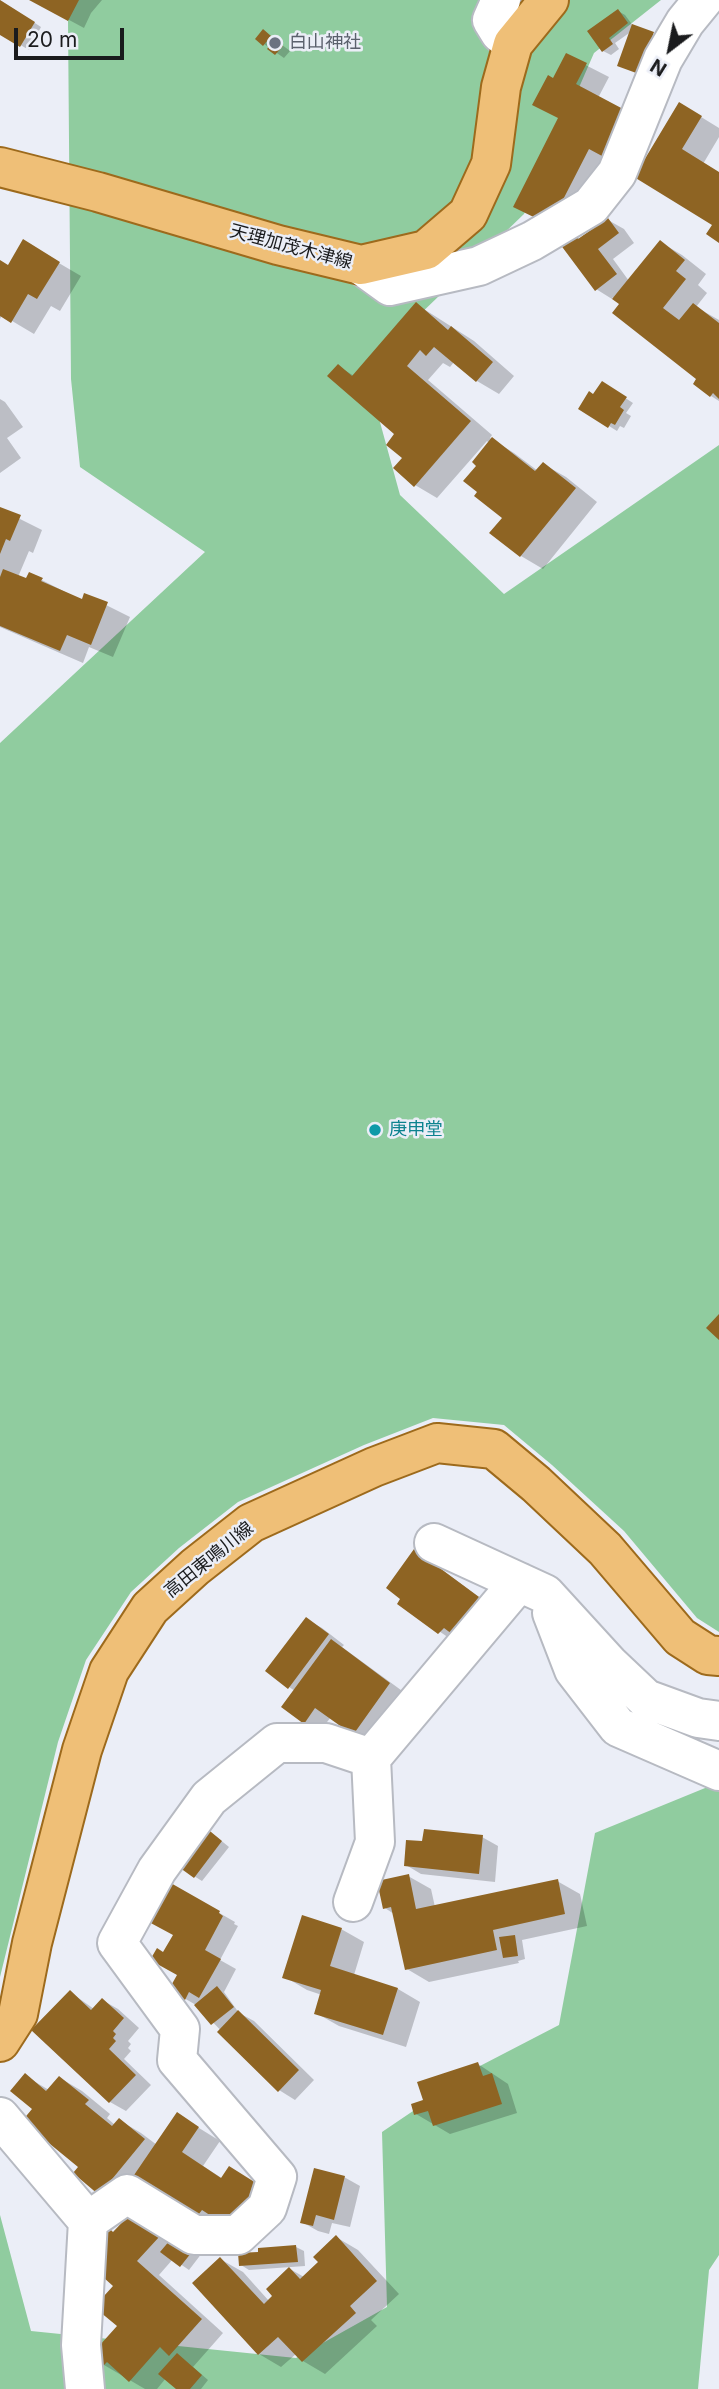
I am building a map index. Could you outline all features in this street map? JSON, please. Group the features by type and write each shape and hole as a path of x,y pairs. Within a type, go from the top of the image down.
{"main road":[{"name":"天理加茂木津線","path":"0,167 98,192 278,245 361,265 426,250 468,214 491,164 500,87 513,44 550,0"},
{"name":"高田東鳴川線","path":"0,2042 18,2014 32,1943 82,1750 109,1671 150,1608 195,1567 251,1523 374,1467 437,1443 494,1450 536,1484 606,1549 680,1637 708,1655 719,1656"}],"street":[{"path":"501,0 492,20 500,33 513,44"},
{"path":"361,265 390,286 479,266 532,241 591,206 617,173 663,59 685,22 703,0"},
{"path":"434,1543 532,1588 646,1699 698,1718 719,1721"},
{"path":"354,1902 375,1842 371,1758 532,1588"},
{"path":"532,1588 574,1670 618,1727 719,1771"},
{"path":"88,2221 127,2194 194,2235 238,2235 267,2208 277,2177 177,2060 180,2029 117,1943 157,1870 209,1798 277,1743 326,1743 371,1758"},
{"path":"0,2117 88,2221 80,2345 85,2389"}],"green space":[{"path":"50,0 661,0 594,53 524,214 412,322 375,404 400,495 504,594 719,445 719,1632 697,1618 624,1531 504,1425 433,1418 364,1445 238,1502 179,1548 131,1592 86,1660 58,1742 0,1977 0,743 205,552 80,467 71,379 68,21"},
{"path":"710,1786 719,1789 719,2255 709,2270 698,2389 0,2389 0,2215 31,2331 296,2358 387,2307 382,2132 478,2067 559,2025 595,1833"}],"building":[{"path":"0,0 35,22 20,47 0,35"},
{"path":"29,0 79,0 68,21"},
{"path":"618,9 628,23 609,38 613,44 602,52 587,31"},
{"path":"632,24 654,32 639,74 617,66"},
{"path":"263,29 271,36 263,46 255,39"},
{"name":"白山神社","path":"275,39 283,46 275,55 267,49"},
{"path":"566,53 587,63 576,84 625,110 602,156 589,149 550,225 513,207 558,118 532,105 548,75 553,78"},
{"path":"679,102 702,116 682,149 719,172 719,243 706,234 712,225 634,177"},
{"path":"608,218 619,233 598,249 617,274 595,291 560,244 574,233 578,239"},
{"path":"23,239 60,262 37,299 28,294 11,323 0,316 0,260 8,265"},
{"path":"660,240 685,260 676,271 686,279 663,308 679,320 693,303 719,323 719,399 713,393 710,397 693,384 696,379 612,313 619,304 612,299"},
{"path":"416,302 448,330 451,326 493,362 476,382 434,347 426,356 420,350 407,366 471,421 414,487 393,468 402,458 386,445 394,434 327,376 338,364 352,376"},
{"path":"602,381 627,397 620,407 624,410 615,425 611,423 608,428 578,409 589,391 593,394"},
{"path":"492,437 535,471 543,462 576,488 520,557 489,533 502,518 474,496 477,492 463,481 476,466 472,462"},
{"path":"0,507 21,515 10,541 6,539 0,554"},
{"path":"3,569 26,578 29,572 43,578 41,581 82,599 84,593 108,602 91,645 67,635 60,651 0,626 0,577"},
{"path":"719,1314 719,1340 706,1328"},
{"path":"414,1549 479,1597 452,1634 444,1628 438,1634 397,1604 400,1599 386,1588"},
{"path":"306,1617 329,1634 288,1689 265,1671"},
{"path":"331,1639 390,1683 353,1735 315,1708 304,1724 281,1707"},
{"path":"205,1827 222,1841 194,1878 176,1865"},
{"path":"424,1829 483,1835 479,1874 404,1866 406,1840 422,1841"},
{"path":"409,1874 416,1909 558,1879 565,1914 493,1930 497,1950 405,1970 391,1907 383,1909 377,1881"},
{"path":"169,1882 220,1911 223,1916 205,1950 221,1959 199,1998 189,1992 185,2000 168,1991 177,1975 150,1960 157,1948 163,1952 173,1935 147,1921"},
{"path":"302,1915 342,1928 330,1966 398,1988 383,2035 314,2014 321,1990 282,1978"},
{"path":"515,1935 518,1956 503,1958 499,1937"},
{"path":"217,1986 234,2007 211,2025 194,2005"},
{"path":"70,1990 91,2010 102,1998 124,2018 113,2031 116,2041 109,2049 136,2075 109,2103 31,2030"},
{"path":"238,2010 299,2070 278,2092 217,2032"},
{"path":"478,2062 483,2076 492,2073 502,2104 433,2126 428,2111 414,2115 411,2104 423,2100 417,2082"},
{"path":"25,2073 46,2091 59,2076 89,2100 85,2104 112,2126 119,2118 145,2139 99,2195 73,2173 78,2167 22,2121 32,2109 10,2091"},
{"path":"177,2112 199,2127 182,2152 221,2178 229,2166 264,2188 225,2225 202,2210 195,2219 132,2178"},
{"path":"314,2168 345,2176 334,2220 316,2215 313,2226 300,2223"},
{"path":"132,2212 160,2236 137,2261 202,2319 169,2356 160,2347 129,2382 107,2362 103,2366 91,2355 117,2326 94,2307 113,2286 94,2269 107,2255 96,2245 110,2229 113,2232"},
{"path":"176,2233 195,2248 180,2267 160,2252"},
{"path":"336,2235 377,2281 350,2306 356,2313 302,2362 278,2337 258,2355 192,2283 220,2257 264,2304 272,2296 266,2289 289,2267 300,2279 318,2262 313,2257"},
{"path":"296,2245 298,2262 239,2266 238,2253 258,2252 258,2248"},
{"path":"177,2353 202,2375 190,2389 176,2389 158,2374"}],"place":[{"name":"白山神社","path":"275,43"},
{"name":"庚申堂","path":"375,1130"}]}
